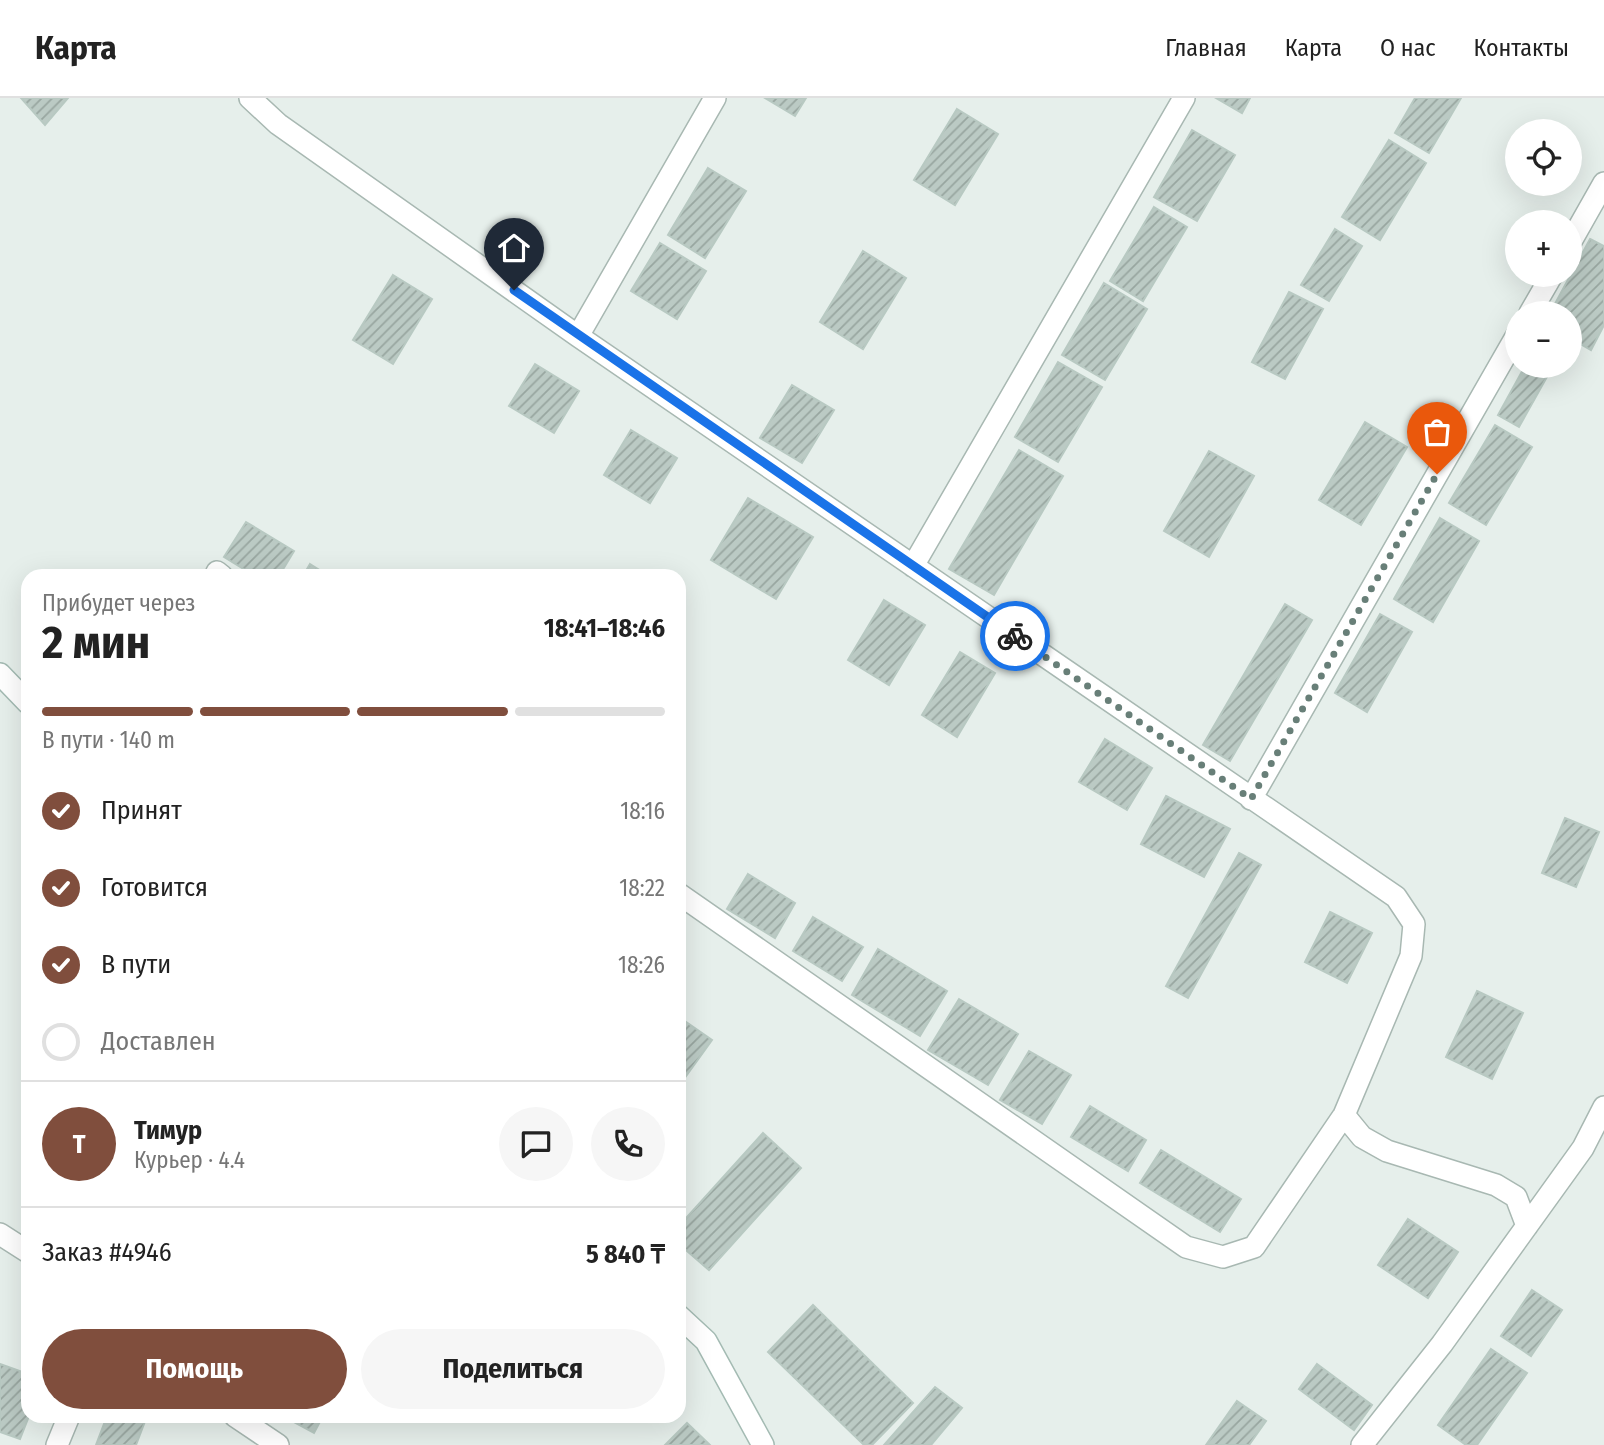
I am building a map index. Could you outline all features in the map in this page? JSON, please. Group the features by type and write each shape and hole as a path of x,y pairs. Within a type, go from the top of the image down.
{"street":[{"path":"250,98 278,124 578,336 1396,897 1414,924 1411,956 1345,1115 1254,1247 1223,1257 1186,1247 686,899"},
{"path":"578,336 715,98"},
{"path":"913,566 1184,98"},
{"path":"1582,222 1604,183"},
{"path":"1251,799 1505,356"},
{"path":"0,674 21,696"},
{"path":"1362,1445 1442,1344 1584,1148 1604,1107"},
{"path":"1345,1115 1362,1137 1387,1151 1496,1185 1517,1198 1527,1226"},
{"path":"0,1234 21,1248"},
{"path":"686,1322 706,1341 763,1445"},
{"path":"57,1445 66,1423"},
{"path":"245,1423 278,1445"}],"building":[{"path":"21,98 68,98 45,125"},
{"path":"765,98 806,98 795,116"},
{"path":"1216,98 1250,98 1242,113"},
{"path":"1415,98 1461,98 1429,153 1395,133"},
{"path":"957,109 998,134 955,205 914,180"},
{"path":"1192,130 1235,155 1197,221 1154,197"},
{"path":"1389,140 1426,163 1380,240 1342,217"},
{"path":"708,168 746,191 705,258 668,235"},
{"path":"1154,207 1187,227 1143,301 1110,281"},
{"path":"1335,229 1362,246 1329,301 1301,285"},
{"path":"1590,239 1604,246 1604,325 1591,350 1582,345 1582,301 1556,301 1564,287 1582,287 1582,254"},
{"path":"660,243 706,271 677,319 631,291"},
{"path":"863,251 906,278 863,349 820,322"},
{"path":"393,275 432,299 393,364 353,340"},
{"path":"1104,283 1147,309 1105,380 1062,355"},
{"path":"1289,292 1323,309 1285,379 1252,362"},
{"path":"1058,362 1102,387 1058,462 1015,437"},
{"path":"535,364 579,391 554,433 509,406"},
{"path":"1518,378 1546,378 1519,427 1498,415"},
{"path":"792,385 834,410 802,463 760,438"},
{"path":"1365,422 1407,447 1361,525 1319,500"},
{"path":"1495,425 1532,447 1486,525 1449,503"},
{"path":"631,430 677,458 650,503 604,475"},
{"path":"1019,450 1063,476 994,595 949,569"},
{"path":"1209,451 1254,476 1209,557 1164,531"},
{"path":"748,498 813,537 776,599 711,560"},
{"path":"1440,518 1479,541 1433,622 1394,599"},
{"path":"246,522 294,551 283,569 244,569 224,557"},
{"path":"884,600 925,625 889,685 848,660"},
{"path":"1285,604 1312,620 1230,761 1203,745"},
{"path":"1380,614 1412,632 1367,712 1335,693"},
{"path":"960,652 995,673 957,737 922,715"},
{"path":"1105,739 1152,768 1127,810 1079,782"},
{"path":"1166,796 1230,829 1204,877 1141,844"},
{"path":"1565,818 1599,832 1576,887 1542,873"},
{"path":"1239,853 1261,865 1188,998 1166,986"},
{"path":"748,874 795,903 775,938 727,909"},
{"path":"1330,912 1372,933 1347,983 1305,962"},
{"path":"813,917 863,947 842,981 793,951"},
{"path":"878,949 947,991 920,1036 852,995"},
{"path":"1477,991 1523,1013 1492,1079 1446,1057"},
{"path":"959,999 1018,1034 988,1085 928,1050"},
{"path":"686,1022 712,1040 686,1076"},
{"path":"1029,1051 1071,1075 1042,1124 1000,1100"},
{"path":"1090,1106 1146,1140 1128,1171 1071,1137"},
{"path":"763,1133 801,1168 709,1270 686,1250 686,1218"},
{"path":"1161,1150 1241,1199 1220,1232 1140,1183"},
{"path":"1408,1219 1458,1252 1428,1298 1378,1265"},
{"path":"1532,1290 1562,1310 1531,1356 1501,1336"},
{"path":"813,1305 913,1403 872,1445 864,1445 768,1352"},
{"path":"1491,1349 1527,1373 1477,1445 1466,1445 1438,1425"},
{"path":"0,1364 21,1372 21,1423 26,1423 20,1439 0,1432"},
{"path":"1317,1364 1372,1405 1354,1430 1299,1389"},
{"path":"935,1387 962,1408 931,1445 884,1445"},
{"path":"1237,1401 1266,1421 1249,1445 1206,1445"},
{"path":"104,1423 144,1423 136,1445 96,1445"},
{"path":"296,1423 319,1423 314,1433"},
{"path":"687,1423 710,1445 665,1445"}],"way so far":[{"path":"1015,636 1251,799 1437,474"}],"route":[{"path":"514,290 1015,636"}]}
